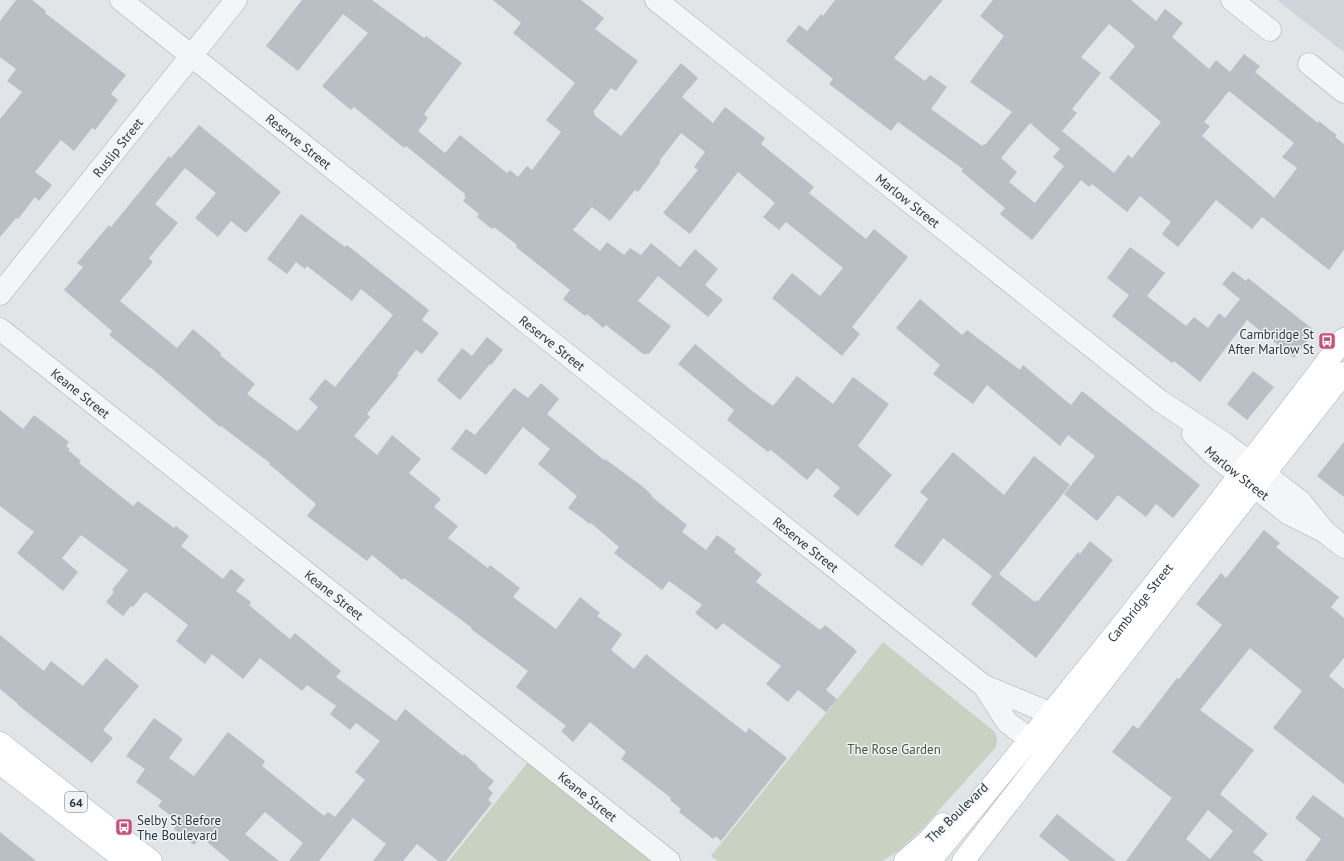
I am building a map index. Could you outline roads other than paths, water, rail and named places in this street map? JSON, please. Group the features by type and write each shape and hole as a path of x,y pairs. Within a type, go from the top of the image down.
{"main road":[{"name":"Cambridge Street","path":"963,861 1192,566 1344,340"},
{"name":"Cambridge Street","path":"930,861 1050,714 1252,475 1344,373"},
{"name":"64","path":"0,743 151,861"},
{"name":"64","path":"0,763 126,861"},
{"name":"The Boulevard","path":"905,861 928,842 956,810 1009,765"}],"street":[{"name":"Reserve Street","path":"121,0 984,686 1050,714"},
{"name":"Ruslip Street","path":"0,294 236,0"},
{"name":"Marlow Street","path":"656,0 1160,400 1214,456 1300,501 1325,532 1344,547"},
{"path":"1232,0 1270,30"},
{"path":"1309,64 1344,92"},
{"name":"Keane Street","path":"0,329 669,861"},
{"name":"Reserve Street","path":"984,686 1007,722 1047,752"}],"place":[{"name":"Cambridge St After Marlow St","path":"1327,341"},
{"name":"Selby St Before The Boulevard","path":"124,827"}],"park label":[{"name":"The Rose Garden","path":"894,749"}]}
